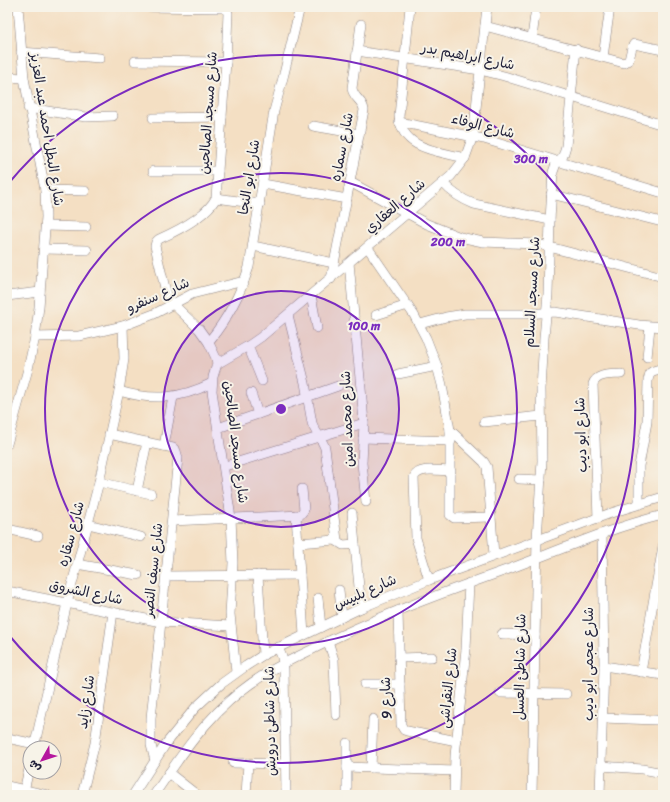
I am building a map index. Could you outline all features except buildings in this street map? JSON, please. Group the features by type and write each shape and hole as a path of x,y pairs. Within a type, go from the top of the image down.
{"street":[{"name":"شارع البطل احمد عبد العزيز","path":"7,444 28,369 35,337 46,226 45,190 28,108 21,52 18,7"},
{"path":"145,7 222,8"},
{"name":"شارع ابو النجا","path":"209,343 227,315 244,281 249,267 274,111 300,7"},
{"path":"410,7 399,116 400,128 414,143 465,158"},
{"name":"شارع العقاري","path":"217,364 248,346 331,279 451,176 465,158 473,136 487,7"},
{"path":"532,38 536,7"},
{"path":"603,57 610,7"},
{"name":"شارع مسجد الصالحين","path":"222,8 228,11 228,15 216,198 213,204 203,213 177,230 159,239 155,246 169,300 193,322 209,343 216,358 217,364 212,383 231,518 233,576 230,603 236,672"},
{"name":"شارع سماره","path":"331,279 364,107 352,92 361,24"},
{"path":"485,26 626,63 629,60 632,46 636,43 663,50"},
{"name":"شارع ابراهيم بدر","path":"357,50 480,70 504,76 663,126"},
{"name":"شارع مسجد السلام","path":"537,539 542,453 541,416 543,345 548,290 548,247 551,194 553,172 556,164 565,151 566,146 576,50"},
{"path":"21,52 100,58"},
{"path":"135,61 226,62"},
{"path":"7,77 24,78"},
{"path":"28,108 86,117 113,116"},
{"path":"153,118 222,117"},
{"name":"شارع الوفاء","path":"399,122 473,136 663,193"},
{"path":"313,126 359,134"},
{"path":"152,172 218,171"},
{"path":"350,182 408,214 438,229 460,237 483,242 533,243 663,277"},
{"path":"443,183 457,196 474,204 550,220"},
{"path":"262,184 346,199"},
{"path":"45,190 85,191"},
{"path":"551,194 662,222"},
{"path":"216,198 260,204"},
{"path":"46,226 86,227"},
{"path":"253,246 334,263"},
{"path":"368,248 420,324 437,366 443,391 451,441 450,515 454,518 491,517"},
{"path":"44,249 87,250"},
{"name":"شارع محمد امين","path":"349,263 364,423 363,472 366,502"},
{"name":"شارع سنفرو","path":"35,337 79,336 123,326 154,314 192,294 244,281"},
{"path":"7,296 40,292"},
{"path":"311,295 317,328"},
{"path":"376,315 408,305"},
{"path":"420,324 446,316 465,314 526,314 563,312 650,327 663,327"},
{"path":"288,314 308,397 309,410 313,426 325,448 337,540 343,545 355,544"},
{"name":"شارع سقاره","path":"35,740 67,603 99,482 119,391 124,359 123,326"},
{"path":"647,357 650,327"},
{"path":"248,346 262,381"},
{"path":"398,374 437,366"},
{"path":"639,504 639,459 647,422 648,380 650,373 663,368"},
{"name":"شارع ابو ديب","path":"598,518 593,384 598,377 621,374"},
{"path":"119,391 146,398 173,397 187,394 212,383"},
{"path":"218,428 338,386"},
{"path":"251,393 258,414"},
{"path":"164,446 173,397"},
{"path":"484,422 541,416"},
{"path":"224,466 364,423"},
{"path":"450,430 484,462 487,467 494,555"},
{"name":"شارع سيف النصر","path":"109,434 173,448 176,451 178,458 151,733 151,745 155,762"},
{"path":"363,438 451,441"},
{"path":"136,491 147,442"},
{"path":"429,580 416,538 414,477 417,472 422,470 451,471"},
{"path":"519,479 541,480"},
{"path":"99,482 151,494"},
{"path":"172,521 296,516 300,515 304,510 302,489"},
{"name":"شارع بلبيس","path":"133,795 175,732 195,708 236,672 263,655 361,608 429,580 537,539 663,497"},
{"path":"352,513 361,608"},
{"path":"154,795 196,736 227,702 254,681 284,663 328,641 398,611 602,534 645,519 663,515"},
{"path":"296,516 304,635"},
{"path":"88,524 141,537"},
{"path":"7,529 38,536"},
{"name":"شارع عجمى ابو ديب","path":"600,795 604,666 602,534"},
{"name":"شارع شاطئ العسل","path":"532,795 537,539"},
{"path":"298,543 337,540"},
{"path":"641,672 663,546"},
{"path":"77,564 138,575"},
{"path":"258,575 263,655"},
{"path":"166,576 300,575"},
{"name":"شارع النقراشى","path":"454,795 454,771 466,649 470,583"},
{"name":"شارع الشروق","path":"7,590 162,622 231,626"},
{"path":"339,590 342,617"},
{"path":"318,598 320,627"},
{"name":"شارع 9","path":"398,611 402,728 407,731 457,741"},
{"name":"شارع زايد","path":"82,795 95,743 113,612"},
{"path":"502,634 535,635"},
{"path":"328,641 334,660 336,715"},
{"name":"شارع شاطئ درويش","path":"278,648 284,663 286,795"},
{"path":"399,658 432,657"},
{"path":"604,666 663,675"},
{"path":"365,684 400,684"},
{"path":"500,693 566,694"},
{"path":"602,718 656,720"},
{"path":"371,768 373,719"},
{"path":"7,738 22,742"},
{"path":"347,743 347,795"},
{"path":"232,763 285,764"},
{"path":"246,795 248,763"},
{"path":"601,766 663,772"},
{"path":"347,767 454,771"},
{"path":"168,774 197,795"},
{"path":"24,792 27,780"},
{"path":"7,786 24,792 47,795"}]}
